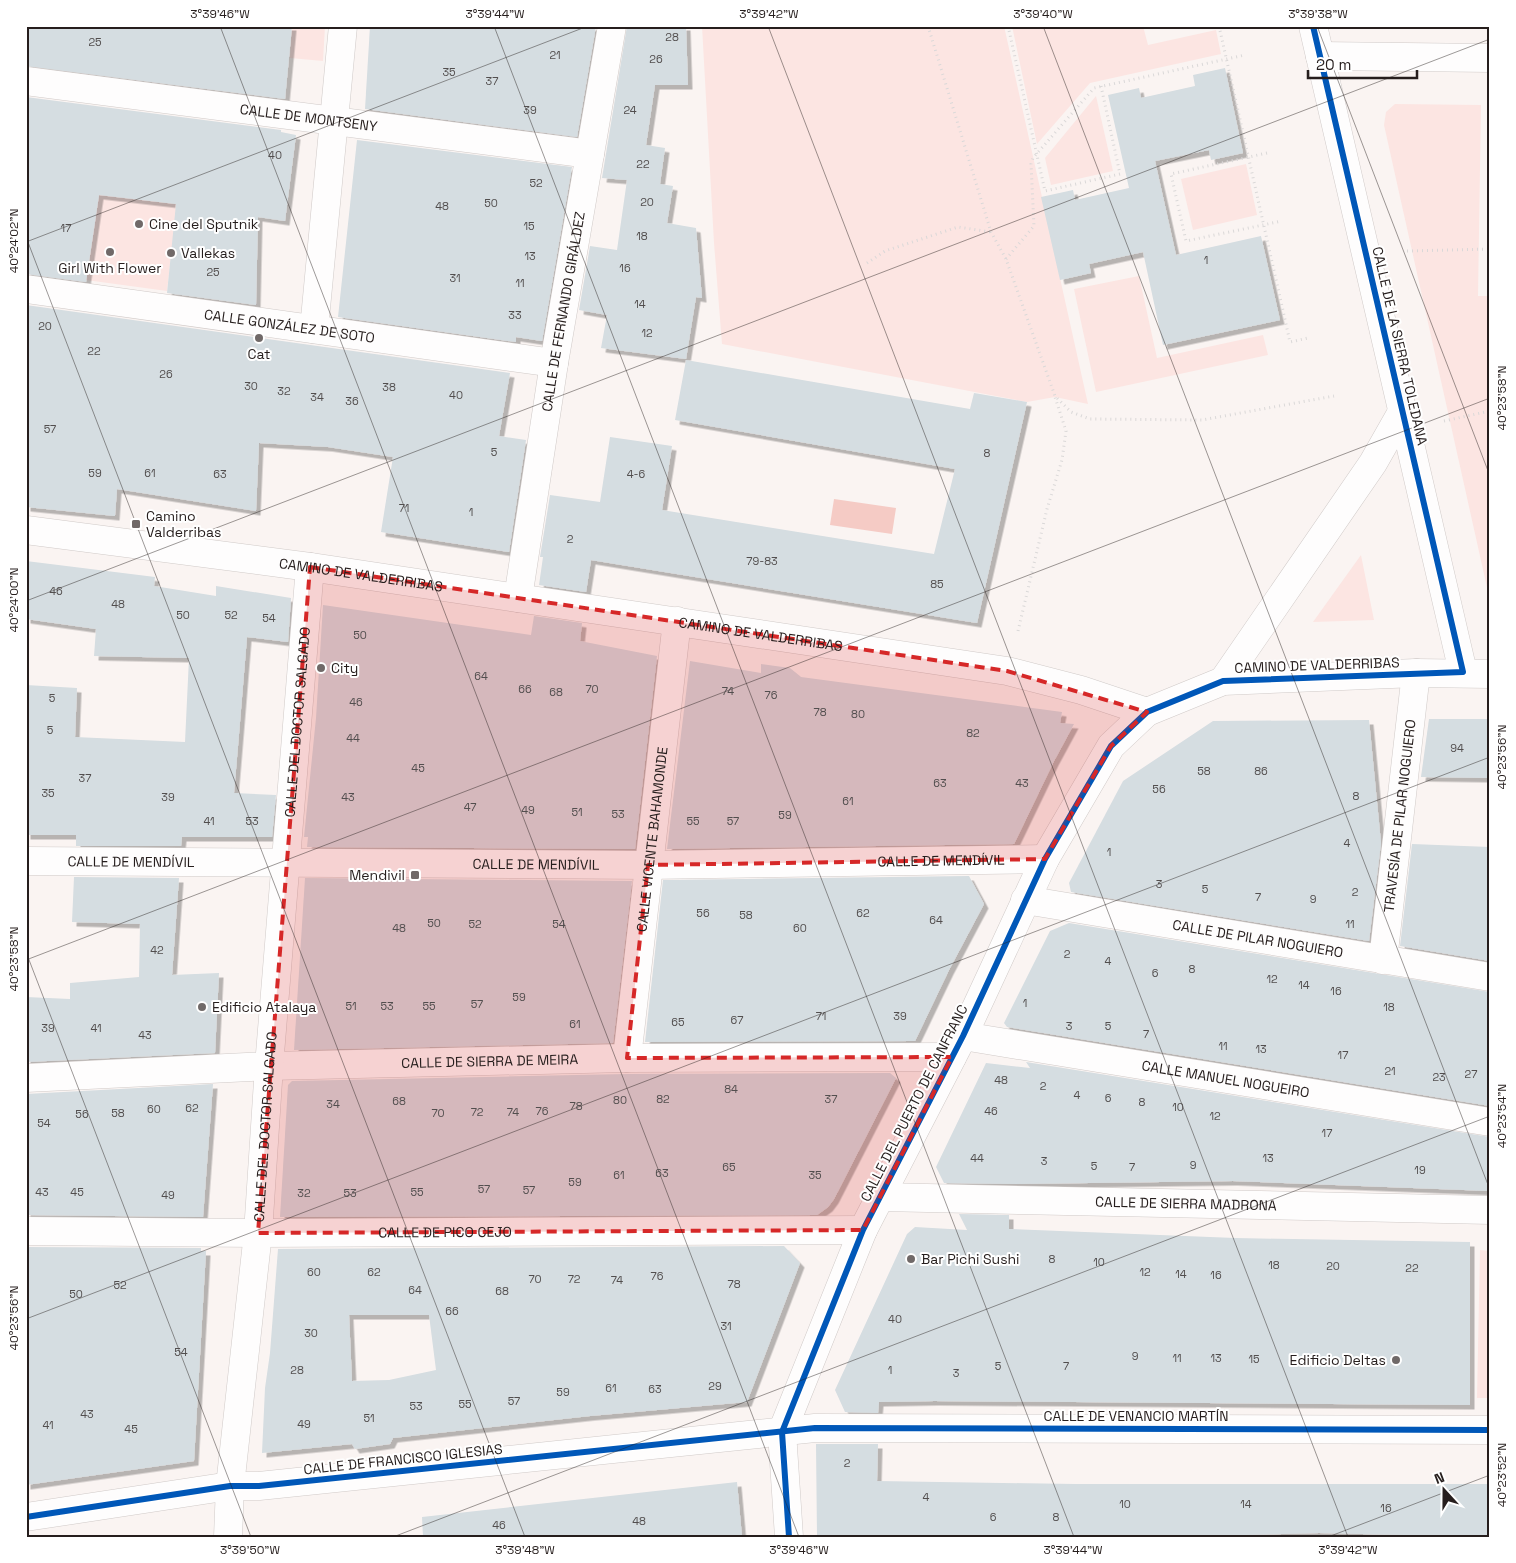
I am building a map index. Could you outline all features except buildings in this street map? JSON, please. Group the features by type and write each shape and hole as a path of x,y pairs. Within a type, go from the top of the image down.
{"street":[{"path":"314,329 343,26"},
{"name":"CALLE DE FERNANDO GIRÁLDEZ","path":"518,598 554,363 612,26"},
{"name":"CALLE DE LA SIERRA TOLEDANA","path":"1313,26 1402,412 1428,514 1463,672"},
{"path":"1320,56 1490,58"},
{"name":"CALLE DE MONTSENY","path":"26,81 590,154"},
{"name":"CALLE GONZÁLEZ DE SOTO","path":"26,289 554,363"},
{"name":"CALLE DE LA SIERRA TOLEDANA","path":"1223,682 1374,463 1402,412"},
{"name":"CAMINO DE VALDERRIBAS","path":"26,530 310,566 1007,671 1081,690 1148,712 1223,682 1416,673 1463,672 1490,674"},
{"name":"CALLE DEL DOCTOR SALGADO","path":"228,1537 230,1486 258,1233 269,1066 310,566"},
{"name":"CALLE VICENTE BAHAMONDE","path":"627,1058 677,621"},
{"name":"TRAVESÍA DE PILAR NOGUIERO","path":"1383,960 1416,673"},
{"name":"CALLE DEL PUERTO DE CANFRANC","path":"789,1537 782,1432 863,1230 957,1046 1045,859 1111,746 1148,712"},
{"name":"CALLE DE MENDÍVIL","path":"26,861 648,865 1045,859"},
{"name":"CALLE DE PILAR NOGUIERO","path":"1025,900 1490,977"},
{"name":"CALLE DE SIERRA DE MEIRA","path":"26,1078 269,1066 627,1058 957,1046"},
{"name":"CALLE MANUEL NOGUEIRO","path":"957,1046 1490,1122"},
{"name":"CALLE DE SIERRA MADRONA","path":"881,1197 1490,1210"},
{"name":"CALLE DE PICO CEJO","path":"26,1231 258,1233 863,1230"},
{"name":"CALLE DE VENANCIO MARTÍN","path":"782,1432 815,1428 1490,1430"},
{"name":"CALLE DE FRANCISCO IGLESIAS","path":"26,1517 230,1486 279,1484 782,1432"}],"path":[{"path":"928,26 991,232 1006,259 1066,431 1062,460 1018,631"},
{"path":"1008,26 1045,191 1120,174 1101,86"},
{"path":"1219,26 1290,342 1308,338"},
{"path":"1006,259 1034,226 1031,164 1036,154 1094,88 1245,55"},
{"path":"1267,153 1171,174 1179,212 1186,241 1282,221"},
{"path":"867,263 885,251 958,228 991,232"},
{"path":"1407,251 1490,250"},
{"path":"1055,396 1071,412 1090,419 1202,420 1334,396"},
{"path":"1444,421 1490,410"}],"highlighted area":[{"path":"310,567 1007,671 1147,712 1111,746 1045,859 648,865 627,1058 952,1057 863,1230 258,1233"}],"shaded area":[{"path":"292,26 325,26 323,61 290,58"},
{"path":"702,26 1004,26 1088,404 1055,397 1027,402 722,344 714,243"},
{"path":"1012,26 1143,26 1148,45 1216,30 1221,54 1090,83 1037,144"},
{"path":"1096,96 1113,171 1051,185 1045,158"},
{"path":"1395,104 1481,105 1478,296 1490,296 1490,601 1384,125 1386,112"},
{"path":"1246,164 1257,215 1193,230 1181,179"},
{"path":"99,193 177,204 167,291 86,280"},
{"path":"1139,276 1157,358 1263,335 1268,355 1096,392 1074,289"},
{"path":"834,499 896,508 892,534 830,525"},
{"path":"1361,555 1374,620 1313,622"},
{"path":"1480,1250 1490,1251 1490,1398 1477,1398"}],"cycle path":[{"path":"789,1537 782,1432 863,1230 963,1036 1045,859 1111,746 1147,712 1223,681 1463,672 1313,26"},
{"path":"26,1517 230,1486 259,1486 815,1428 1490,1430"}],"place":[{"name":"Cine del Sputnik","path":"139,224"},
{"name":"Girl With Flower","path":"110,252"},
{"name":"Vallekas","path":"171,253"},
{"name":"Cat","path":"259,338"},
{"name":"Camino Valderribas","path":"136,524"},
{"name":"City","path":"321,668"},
{"name":"Mendivil","path":"415,875"},
{"name":"Edificio Atalaya","path":"202,1007"},
{"name":"Bar Pichi Sushi","path":"911,1259"},
{"name":"Edificio Deltas","path":"1396,1360"}]}
